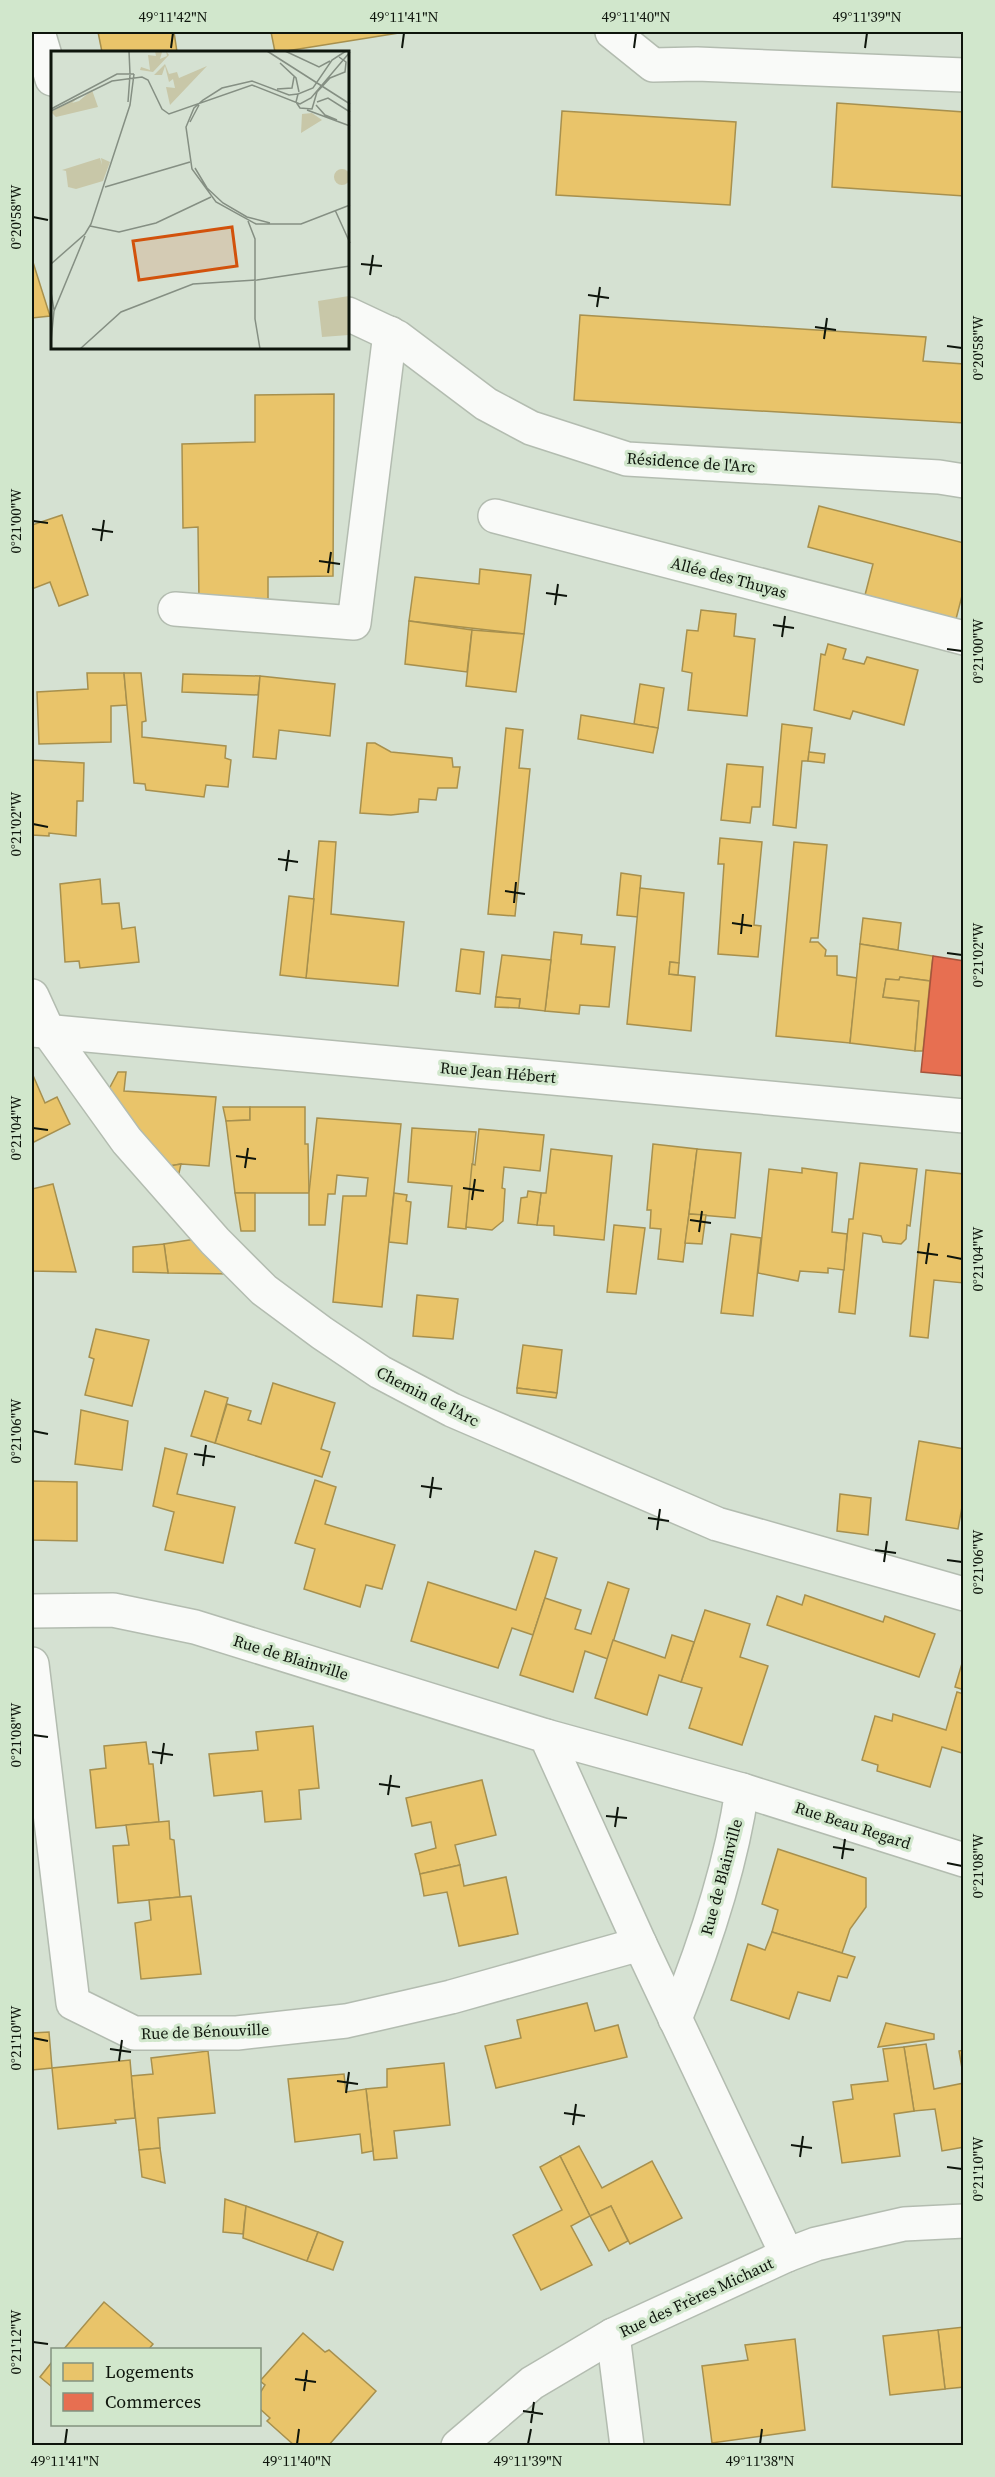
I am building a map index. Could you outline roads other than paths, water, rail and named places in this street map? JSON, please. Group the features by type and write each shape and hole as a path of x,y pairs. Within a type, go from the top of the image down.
{"street":[{"path":"38,32 51,76"},
{"path":"612,32 653,64 963,75"},
{"name":"Résidence de l'Arc","path":"350,315 390,333 486,404 531,428 627,459 939,477 963,481"},
{"path":"175,609 354,623 390,333"},
{"name":"Allée des Thuyas","path":"495,516 963,638"},
{"name":"Chemin de l'Arc","path":"32,996 40,1030 127,1141 214,1241 264,1290 322,1334 380,1372 452,1410 717,1524 963,1594"},
{"name":"Rue Jean Hébert","path":"40,1030 963,1116"},
{"name":"Rue de Blainville","path":"32,1611 113,1610 195,1627 546,1736 742,1790 736,1833 692,1978 675,2019"},
{"name":"Rue de Bénouville","path":"32,1664 72,2003 134,2033 237,2033 346,2021 451,1997 640,1944"},
{"path":"546,1736 640,1944 787,2255"},
{"name":"Rue Beau Regard","path":"742,1790 963,1860"},
{"name":"Rue des Frères Michaut","path":"459,2445 532,2383 614,2335 787,2255 816,2244 904,2224 963,2221"},
{"path":"614,2335 627,2445"}]}
